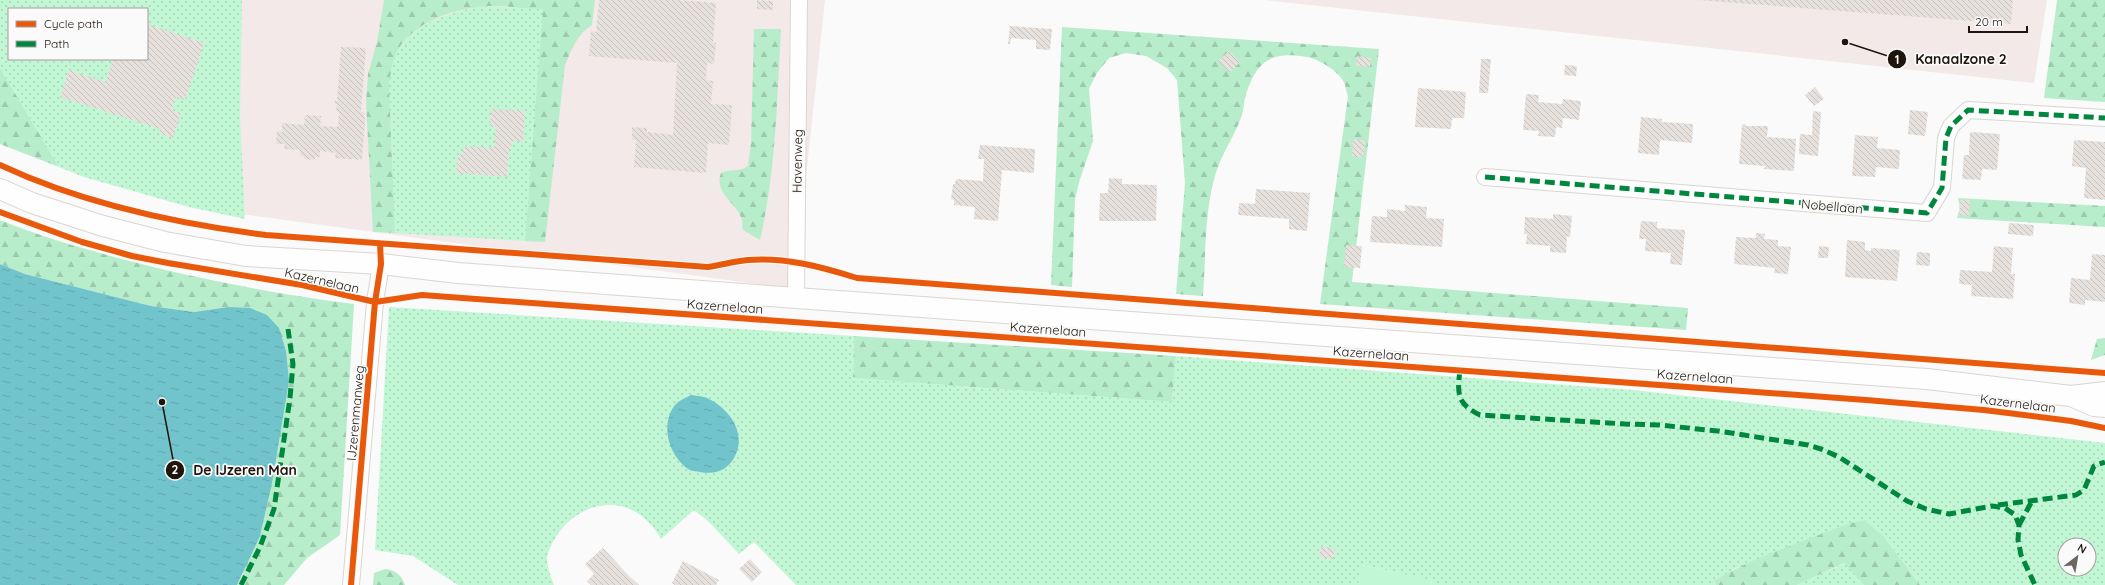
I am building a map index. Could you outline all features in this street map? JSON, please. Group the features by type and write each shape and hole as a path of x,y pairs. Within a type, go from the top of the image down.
{"street":[{"name":"Havenweg","path":"796,298 799,0"},
{"name":"Nobellaan","path":"1485,178 1927,213 1942,188 1946,138 1951,126 1968,110 2105,118"},
{"name":"Kazernelaan","path":"0,189 32,203 103,226 165,242 246,256 380,264 458,273 1928,379 2071,396 2105,392"},
{"name":"IJzerenmanweg","path":"351,585 375,302 380,264"},
{"name":"Kazernelaan","path":"2071,396 2094,406 2105,407"}],"shaded area":[{"path":"222,0 825,0 794,289 226,212"},
{"path":"1264,0 2047,0 2034,83"}],"green space":[{"path":"0,0 242,0 240,117 245,219 189,207 84,177 59,167 0,68"},
{"path":"384,0 595,0 592,25 579,37 565,65 545,242 525,241 543,9 502,6 486,6 457,11 436,18 416,30 408,37 398,50 392,65 389,86 395,233 373,232 366,103 368,74 377,42"},
{"path":"2057,0 2105,0 2105,102 2044,98"},
{"path":"480,6 544,9 525,241 395,233 389,86 392,65 397,51 405,40 415,31 427,24 453,13"},
{"path":"1062,27 1379,49 1352,282 1688,308 1686,330 1320,304 1348,96 1344,82 1333,70 1312,58 1295,55 1285,55 1269,60 1256,71 1251,80 1245,97 1242,115 1224,153 1211,190 1207,220 1203,296 1176,294 1185,183 1177,80 1167,68 1146,56 1126,53 1109,58 1097,73 1089,89 1093,141 1075,199 1072,287 1051,285"},
{"path":"754,29 781,29 773,161 760,240 743,230 742,220 738,211 722,191 720,186 721,173 742,169 748,166 751,143"},
{"path":"0,68 59,167 0,144"},
{"path":"1958,198 2105,206 2105,227 1957,218 1960,208"},
{"path":"0,220 60,241 107,255 179,273 296,296 354,304 340,535 307,558 284,585 237,585 243,574 228,307 194,312 151,306 25,274 0,264"},
{"path":"389,307 854,336 853,378 1172,402 1176,356 1633,390 2105,443 2105,585 1920,585 1885,538 1865,520 1852,523 1734,569 1714,582 1716,585 1431,585 1432,581 1363,565 1358,585 796,585 754,542 739,554 709,522 694,510 661,539 656,531 640,514 628,508 616,505 604,505 591,508 580,513 569,521 560,531 552,544 547,558 548,568 554,585 458,585 413,556 375,550"},
{"path":"854,336 1176,356 1172,402 853,378"},
{"path":"2105,338 2105,355 2091,360 2097,339"},
{"path":"1865,520 1885,538 1920,585 1864,585 1844,563 1797,585 1716,585 1714,581 1750,562 1839,527"},
{"path":"1845,563 1864,585 1797,585"},
{"path":"1362,565 1432,580 1431,585 1358,585"},
{"path":"385,569 398,574 402,578 405,585 373,585 374,573"}],"water":[{"path":"0,264 25,274 151,306 194,312 228,307 250,308 267,315 279,328 286,351 289,381 272,483 260,536 237,585 0,585"},
{"path":"691,395 705,397 716,403 729,415 737,430 739,439 735,456 729,465 716,472 706,473 689,470 675,456 668,439 667,430 670,413 677,403"}],"building":[{"path":"599,0 678,0 716,3 713,43 716,43 714,64 707,63 706,80 713,81 711,104 732,105 729,145 708,143 706,173 634,167 636,140 632,140 632,127 647,128 647,132 673,135 677,63 589,56 591,31 596,32"},
{"path":"757,0 773,1 773,10 757,9"},
{"path":"1697,0 2013,0 2011,24"},
{"path":"148,24 204,43 185,100 176,97 172,110 181,113 173,138 159,133 160,129 60,97 69,70 105,82 113,60 148,60"},
{"path":"1010,26 1052,29 1050,50 1036,49 1036,40 1011,38 1010,44 1008,44"},
{"path":"341,47 366,48 361,112 364,112 365,120 362,160 335,158 336,153 320,151 320,157 315,157 315,160 304,159 304,156 300,156 300,150 284,149 285,144 276,144 277,131 282,132 282,123 304,125 305,115 321,116 320,126 338,127 339,112 336,111 337,104 335,104 335,100 337,101"},
{"path":"1229,51 1240,62 1230,72 1218,61"},
{"path":"1357,56 1371,58 1370,67 1356,66"},
{"path":"1481,59 1491,59 1488,93 1479,93"},
{"path":"1565,65 1577,66 1576,76 1564,75"},
{"path":"1815,87 1824,99 1814,106 1805,95"},
{"path":"1418,88 1466,92 1464,118 1452,118 1451,129 1415,127"},
{"path":"1526,94 1539,95 1538,102 1562,104 1563,99 1581,101 1579,120 1563,118 1562,128 1556,127 1555,137 1538,136 1539,131 1523,130"},
{"path":"491,109 525,111 523,142 512,141 511,149 509,150 507,177 456,173 457,159 465,149 465,146 494,148 496,127 490,127"},
{"path":"1910,110 1928,112 1925,136 1908,134"},
{"path":"1813,111 1821,112 1818,156 1799,154 1800,134 1812,135"},
{"path":"1641,117 1662,119 1662,122 1693,124 1692,143 1660,140 1659,155 1638,153"},
{"path":"1744,124 1746,126 1767,126 1767,137 1796,139 1794,171 1764,169 1765,166 1739,164 1742,125"},
{"path":"1970,132 2000,134 1997,170 1982,169 1981,180 1962,179 1964,155 1969,155"},
{"path":"1855,135 1878,137 1877,148 1900,150 1899,169 1876,167 1875,177 1852,176"},
{"path":"1353,139 1365,141 1363,158 1352,156"},
{"path":"2074,140 2105,142 2105,200 2084,198 2086,168 2072,166"},
{"path":"980,145 1035,149 1034,173 1002,170 998,221 974,219 975,207 954,205 954,200 951,199 953,184 955,184 956,179 983,181 984,159 978,159"},
{"path":"1109,178 1122,179 1122,184 1157,185 1156,221 1099,221 1100,193 1108,193"},
{"path":"1256,189 1310,193 1307,231 1289,229 1289,219 1238,215 1239,203 1255,204"},
{"path":"1960,200 1970,200 1969,216 1959,215"},
{"path":"1405,205 1427,207 1426,218 1444,219 1442,247 1370,242 1372,216 1387,217 1387,209 1405,211"},
{"path":"1553,214 1572,216 1570,237 1567,236 1566,253 1550,252 1550,246 1526,244 1527,234 1524,234 1525,217 1553,219"},
{"path":"1641,221 1657,222 1657,228 1685,230 1682,265 1670,264 1671,253 1645,251 1646,239 1639,239"},
{"path":"2009,223 2034,225 2033,236 2008,234"},
{"path":"1756,233 1765,234 1764,239 1778,240 1778,246 1791,247 1788,274 1774,273 1775,268 1734,264 1736,237 1756,238"},
{"path":"1847,240 1865,242 1865,250 1871,251 1871,248 1900,250 1897,281 1845,277"},
{"path":"1346,245 1362,246 1360,268 1344,267"},
{"path":"1819,246 1829,247 1828,258 1818,258"},
{"path":"1994,246 2013,248 2011,274 2015,274 2013,299 1971,296 1972,285 1959,284 1960,270 1992,272"},
{"path":"1917,252 1930,253 1930,266 1916,265"},
{"path":"2092,254 2105,255 2105,302 2085,300 2085,305 2069,303 2071,278 2090,280"},
{"path":"1321,546 1335,549 1333,559 1319,557"},
{"path":"603,548 639,585 591,585 587,581 594,574 585,564"},
{"path":"750,559 762,572 752,582 739,569"},
{"path":"683,561 719,580 716,585 675,585 672,583"}],"marked path":[{"path":"1485,177 1927,213 1942,188 1946,138 1951,126 1968,110 2105,118"},
{"path":"241,585 260,547 274,509 290,398 293,364 288,329"},
{"path":"1460,370 1460,397 1467,407 1480,415 1659,425 1718,431 1808,445 1839,457 1907,501 1926,509 1949,514 1992,506 2005,508 2015,515 2019,525 2018,540 2021,555 2035,585"},
{"path":"1998,505 2076,495 2084,490 2094,466 2105,462"},
{"path":"2019,525 2032,501"}],"cycle path":[{"path":"0,165 63,190 130,210 199,225 266,235 708,267 748,260 762,259 790,261 831,270 857,278 2105,373"},
{"path":"0,212 82,242 132,256 302,285 375,302 422,295 1866,400 1984,410 2071,421 2105,428"},
{"path":"351,585 375,302 381,264 380,244"}],"place":[{"name":"Kanaalzone 2","path":"1845,42"},
{"name":"De IJzeren Man","path":"162,402"}]}
